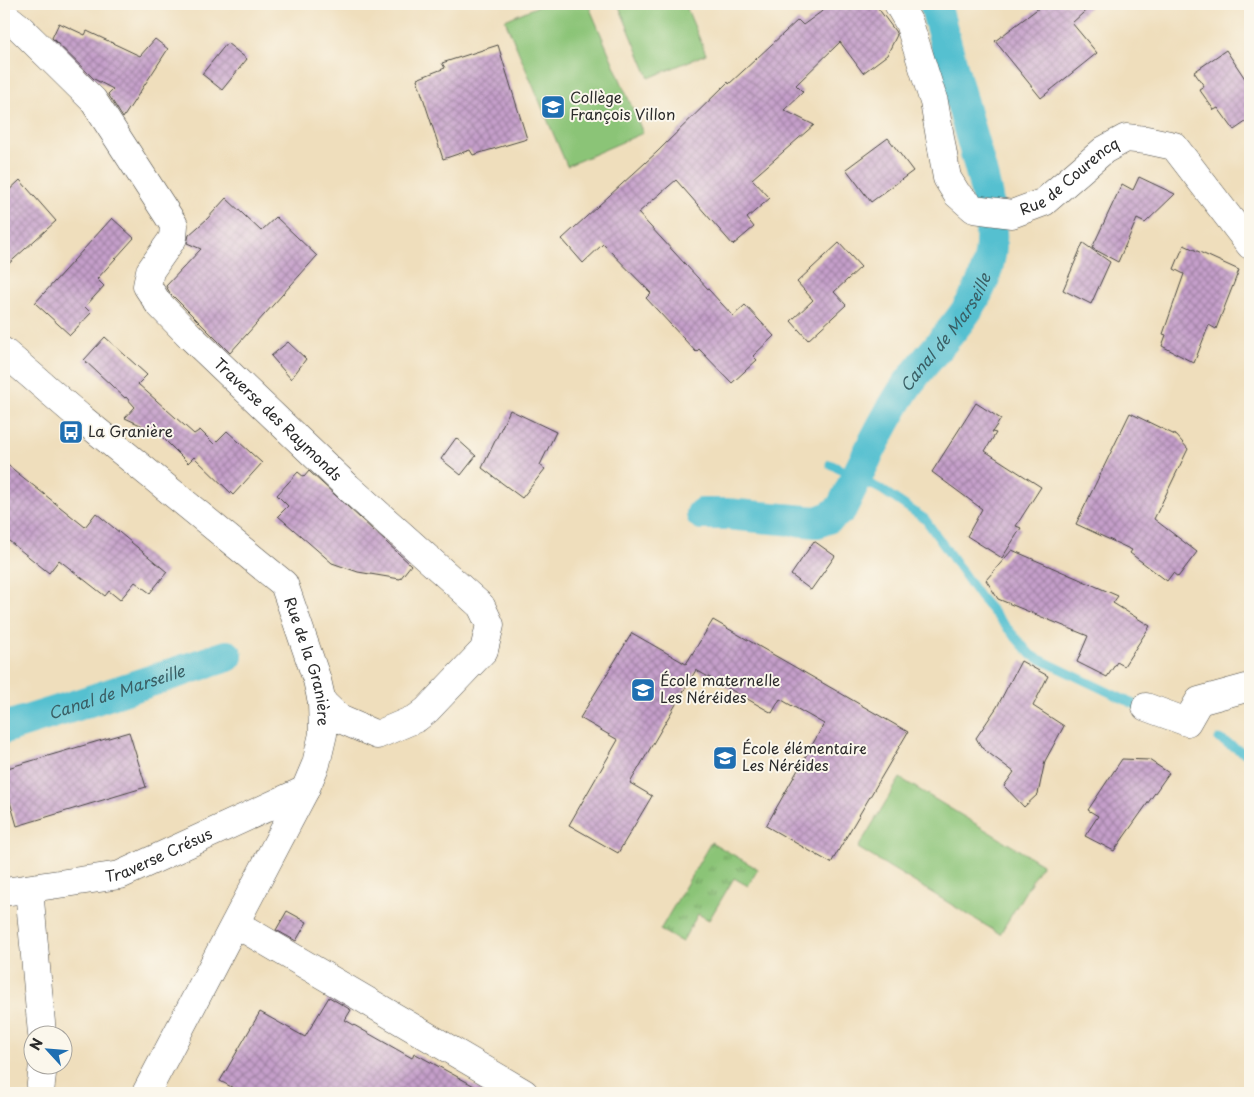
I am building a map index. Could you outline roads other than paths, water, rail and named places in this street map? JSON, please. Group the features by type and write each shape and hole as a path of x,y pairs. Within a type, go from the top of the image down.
{"street":[{"name":"Rue de Courencq","path":"898,4 910,23 934,102 946,178 957,194 974,209 1012,214 1044,202 1104,150 1126,138 1146,140 1174,146 1250,245"},
{"name":"Traverse des Raymonds","path":"4,15 19,27 93,100 174,224 173,238 150,271 147,286 158,303 348,487 481,606 490,626 486,647 428,710 417,718 377,735 340,719 322,702"},
{"name":"Rue de la Granière","path":"4,352 284,584 317,680 322,702 323,734 316,764 305,790 146,1093"},
{"path":"1146,707 1187,722 1199,701 1250,687"},
{"name":"Traverse Crésus","path":"16,891 120,875 305,790"},
{"path":"16,891 40,1024"},
{"path":"236,924 524,1093"},
{"path":"40,1093 42,1074"}],"waterway":[{"name":"Canal de Marseille","path":"702,514 726,514 817,522 830,517 841,509 894,405 915,375 967,311 977,293 985,275 990,255 991,223 989,206 935,4"},
{"path":"830,464 882,490 925,519 980,597 1031,655 1144,709"},
{"name":"Canal de Marseille","path":"4,728 227,656"},
{"path":"1219,739 1250,756"}],"place":[{"name":"Collège François Villon","path":"553,107"},
{"name":"La Granière","path":"71,432"},
{"name":"École maternelle Les Néréides","path":"643,690"},
{"name":"École élémentaire Les Néréides","path":"725,758"}]}
